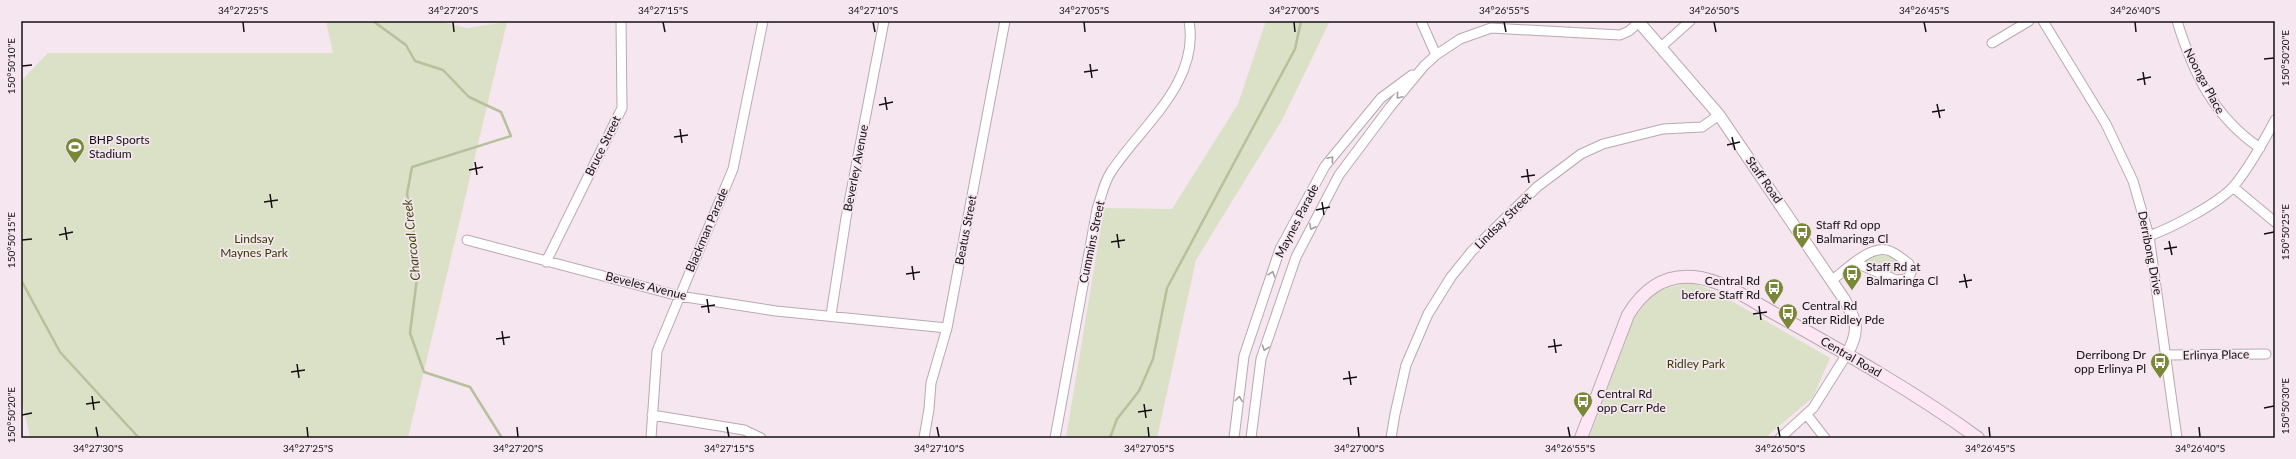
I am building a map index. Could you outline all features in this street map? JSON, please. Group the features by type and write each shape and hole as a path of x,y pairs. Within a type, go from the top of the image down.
{"main road":[{"name":"Central Road","path":"1581,438 1628,315 1643,293 1653,285 1664,280 1693,277 1718,283 1847,354 1948,416 1978,438"}],"street":[{"name":"Bruce Street","path":"546,262 622,108 621,21"},
{"name":"Blackman Parade","path":"652,438 652,415 658,351 679,296 733,169 763,21"},
{"name":"Beverley Avenue","path":"831,315 846,218 884,21"},
{"name":"Beatus Street","path":"924,438 931,383 947,328 1005,21"},
{"name":"Cummins Street","path":"1055,438 1097,209 1110,173 1164,105 1184,72 1191,34 1189,21"},
{"path":"1421,21 1436,55"},
{"path":"1661,46 1690,21"},
{"path":"1992,43 2029,21"},
{"name":"Derribong Drive","path":"2043,21 2120,150 2133,181 2149,236 2177,438"},
{"name":"Noonga Place","path":"2177,21 2188,56 2221,114 2241,135 2260,148"},
{"name":"Maynes Parade","path":"1234,438 1244,356 1280,249 1325,166 1381,98 1424,66 1436,55 1460,39 1491,28 1620,35 1629,31 1638,22"},
{"name":"Staff Road","path":"1638,22 1661,46 1720,115 1851,310 1856,325 1855,338 1847,354"},
{"name":"Maynes Parade","path":"1251,438 1261,359 1296,257 1339,175 1390,107 1424,66"},
{"name":"Lindsay Street","path":"1391,438 1406,365 1428,314 1451,277 1472,251 1531,192 1581,154 1603,144 1663,129 1702,127 1720,115"},
{"path":"2149,236 2172,228 2233,187 2260,148 2275,120"},
{"path":"2233,187 2275,222"},
{"name":"Beveles Avenue","path":"468,240 546,262 679,296 776,311 831,315 947,328"},
{"path":"1832,280 1856,263 1869,254 1887,250 1909,264 1911,273 1907,279 1896,280 1856,263"},
{"path":"1780,438 1807,415 1820,399 1847,354"},
{"name":"Erlinya Place","path":"2166,355 2266,354"},
{"path":"652,415 744,430 761,438"},
{"path":"1807,415 1825,438"}],"green space":[{"name":"Lindsay Maynes Park","path":"326,21 438,21 467,28 507,22 408,438 30,438 21,396 21,81 48,53 333,53"},
{"path":"1266,21 1330,21 1282,120 1196,260 1157,438 1066,438 1104,208 1172,209 1238,104"},
{"path":"1873,255 1889,256 1896,260 1902,267 1899,273 1889,272 1864,261"},
{"name":"Ridley Park","path":"1691,282 1716,292 1830,358 1813,397 1765,438 1589,438 1634,318 1656,291"}],"waterway":[{"name":"Charcoal Creek","path":"373,21 406,45 415,61 443,70 469,97 501,112 511,136 412,167 407,194 413,227 417,278 410,333 424,372 470,387 502,438"},
{"path":"1110,438 1117,419 1139,391 1153,359 1167,288 1295,49 1301,21"},
{"path":"21,280 60,352 139,438"}],"place":[{"name":"BHP Sports Stadium","path":"75,164"},
{"name":"Staff Rd opp Balmaringa Cl","path":"1802,249"},
{"name":"Staff Rd at Balmaringa Cl","path":"1852,291"},
{"name":"Central Rd before Staff Rd","path":"1774,305"},
{"name":"Central Rd after Ridley Pde","path":"1788,330"},
{"name":"Derribong Dr opp Erlinya Pl","path":"2160,379"},
{"name":"Central Rd opp Carr Pde","path":"1583,418"}]}
